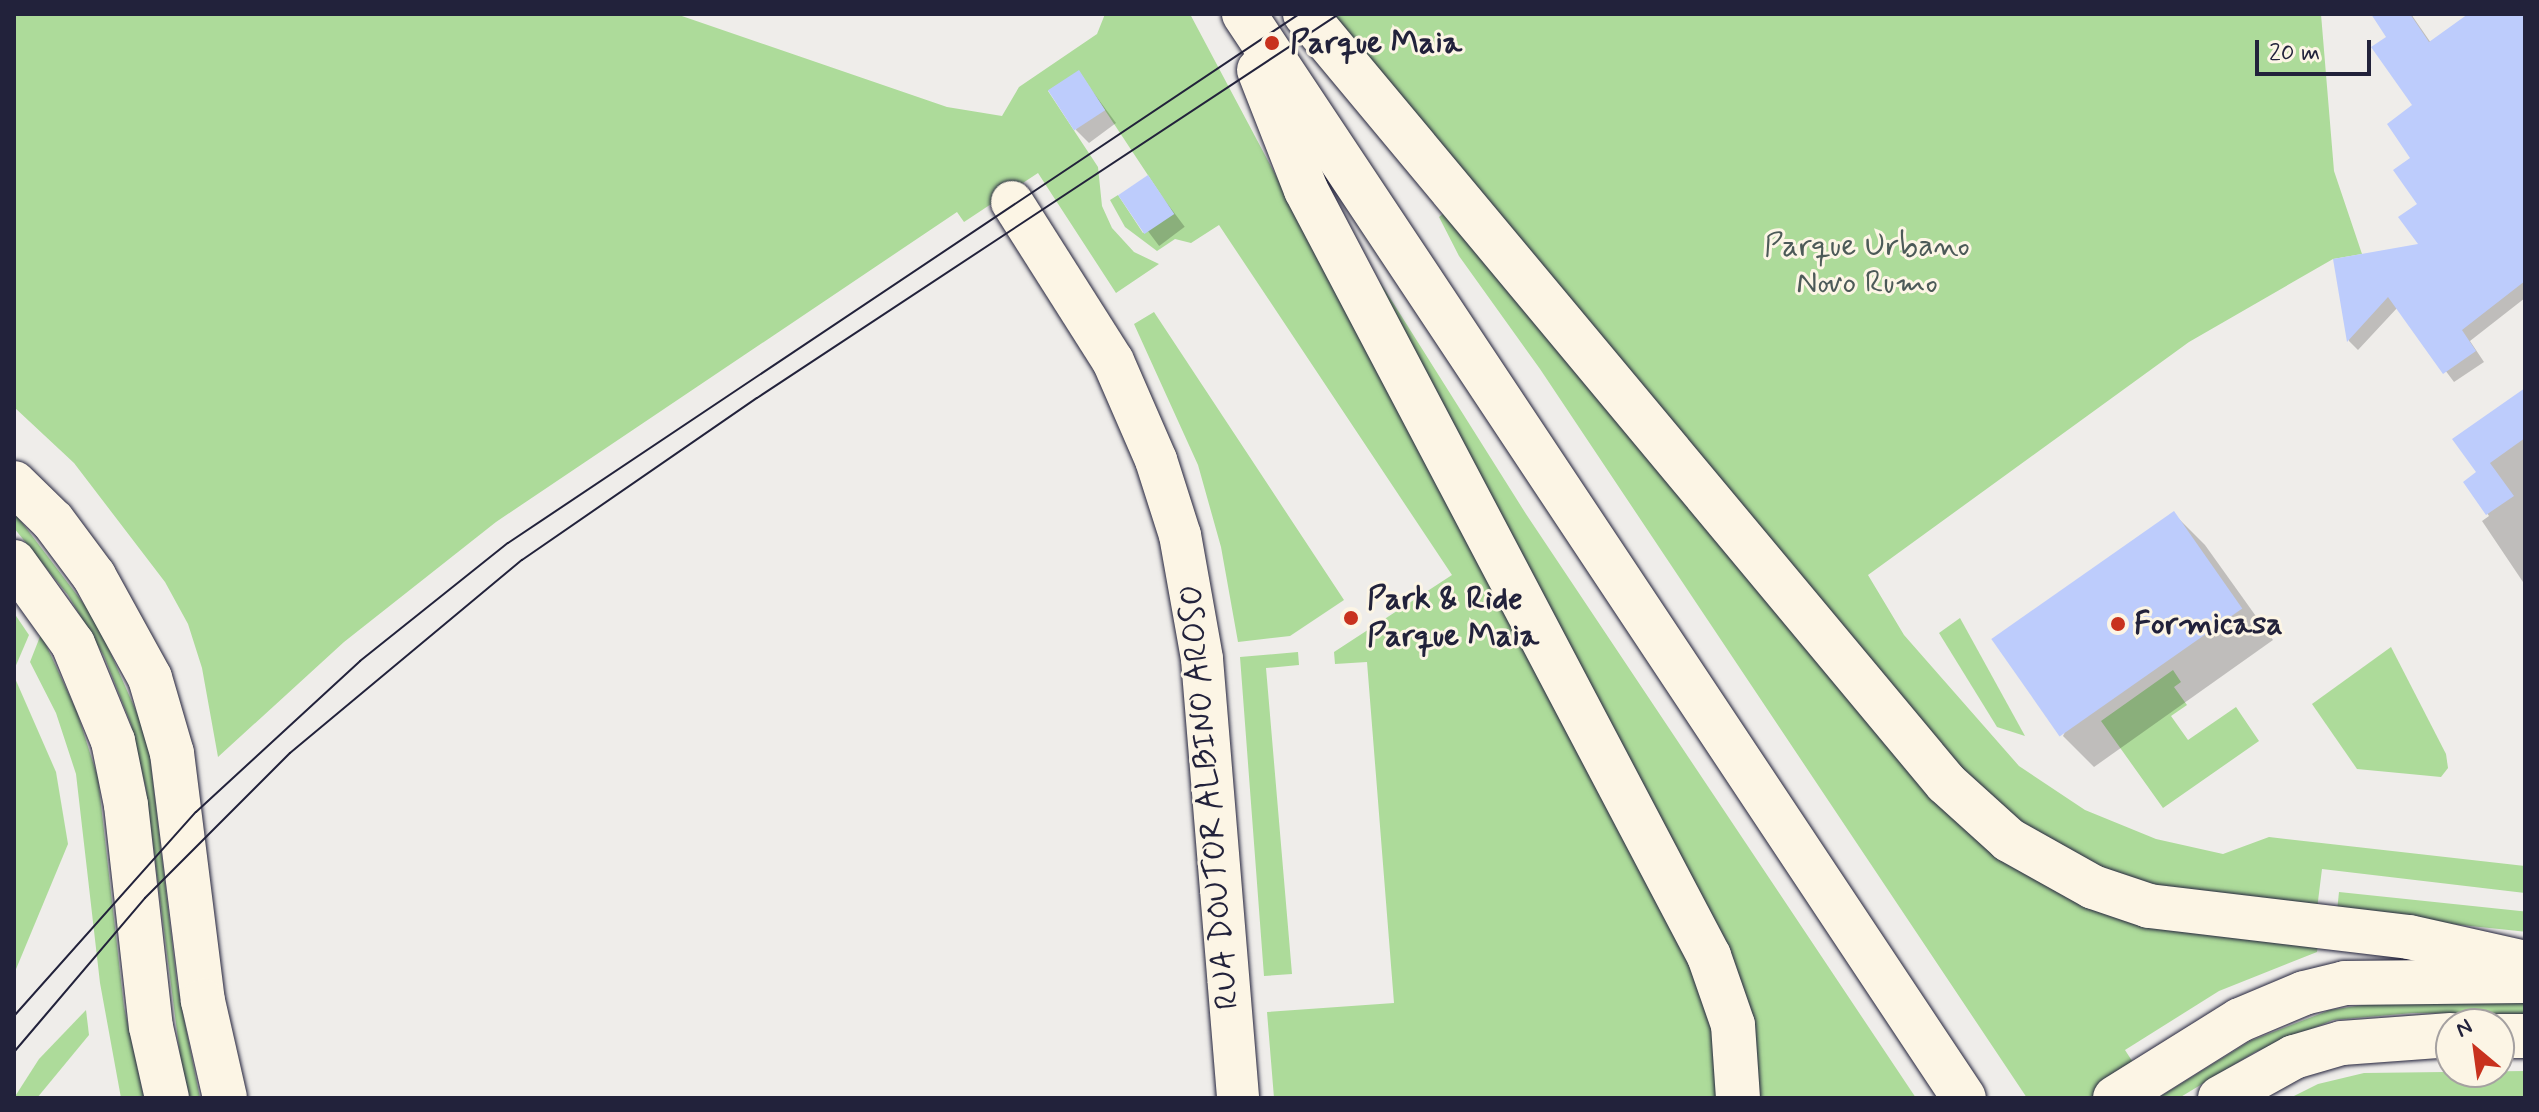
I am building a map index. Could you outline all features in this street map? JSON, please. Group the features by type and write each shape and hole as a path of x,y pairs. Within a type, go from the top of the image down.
{"main road":[{"path":"1237,14 1306,190 1709,956 1733,1025 1738,1098"},
{"path":"1244,14 1964,1098"},
{"path":"1270,14 1990,1098"},
{"path":"1305,14 1927,762 2009,840 2093,887 2149,906 2409,937 2525,963"},
{"path":"14,483 53,521 100,585 134,643 166,725 203,1001 225,1098"},
{"path":"14,562 73,644 113,741 122,779 151,1027 167,1098"},
{"path":"2129,1089 2240,1020 2304,993 2387,981 2525,981"},
{"path":"2220,1098 2294,1057 2342,1043 2435,1036"}],"street":[{"name":"RUA DOUTOR ALBINO AROSO","path":"1012,202 1113,361 1156,460 1180,535 1202,659 1238,1098"}],"green space":[{"path":"14,14 676,14 947,107 1002,116 1019,87 1097,34 1105,14 1190,14 1677,930 1716,1036 1719,1098 1274,1098 1267,1012 1394,1003 1367,662 1335,664 1334,652 1452,575 1219,225 1191,243 1175,239 1157,251 1125,227 1110,200 1118,195 1143,233 1173,213 1079,71 1048,91 1098,167 1102,206 1112,228 1134,252 1159,264 1116,293 1038,173 964,222 957,212 496,522 344,642 218,757 202,668 188,624 165,582 74,463 14,407"},
{"name":"Parque Urbano Novo Rumo","path":"1327,14 2321,14 2334,171 2362,254 2333,259 2189,342 1868,575 1904,635 2019,766 2085,810 2156,839 2223,854 2269,837 2525,866 2525,893 2322,869 2317,909 2152,887 2105,872 2014,822 1977,790"},
{"path":"1444,213 1960,824 2318,944 2317,952 2219,991 2125,1050 2156,1098 2027,1098 1540,369 1459,256 1439,217"},
{"path":"1380,282 1526,514 1916,1098 1756,1098"},
{"path":"1154,312 1344,600 1290,636 1238,642 1221,547 1198,465 1134,324"},
{"path":"14,512 96,620 140,720 149,749 177,984 200,1098 190,1098 181,1063 146,789 131,724 104,656 68,595 14,528"},
{"path":"14,613 29,635 14,670"},
{"path":"1960,618 2025,736 1997,727 1939,633"},
{"path":"41,634 77,712 98,778 124,1007 144,1098 121,1098 100,983 76,774 56,713 30,662"},
{"path":"2391,647 2446,754 2448,768 2441,777 2357,769 2312,704"},
{"path":"1298,652 1299,665 1266,668 1292,974 1264,976 1240,657"},
{"path":"2173,670 2181,682 2174,687 2187,705 2171,716 2188,740 2236,707 2259,741 2163,808 2101,721"},
{"path":"14,676 56,772 68,844 14,974"},
{"path":"2339,892 2525,912 2523,931 2337,912"},
{"path":"2525,1002 2525,1014 2515,1014 2515,1008 2435,1008 2435,1013 2333,1020 2255,1052 2179,1098 2158,1098 2250,1041 2330,1010 2376,1003"},
{"path":"86,1010 89,1035 37,1098 14,1098 39,1059"},
{"path":"2515,1071 2525,1071 2525,1098 2290,1098 2318,1084 2364,1073 2435,1072 2435,1088 2515,1088"}],"building":[{"path":"2371,14 2410,14 2429,42 2468,14 2525,14 2525,281 2462,330 2476,351 2443,374 2388,297 2347,342 2333,259 2418,244 2398,217 2417,204 2393,170 2410,158 2387,124 2412,105 2371,47 2386,37"},
{"path":"1079,70 1105,110 1074,130 1048,90"},
{"path":"1148,175 1174,214 1144,234 1118,195"},
{"path":"2525,388 2525,438 2490,463 2514,496 2486,515 2463,482 2476,472 2452,439"},
{"name":"Formicasa","path":"2174,511 2242,608 2060,736 1991,639"}],"tram line":[{"path":"14,1016 196,812 360,661 508,543 1299,14"},
{"path":"14,1052 145,898 290,753 522,560 757,398 1339,14"}],"place":[{"name":"Parque Maia","path":"1272,43"},
{"name":"Park & Ride Parque Maia","path":"1351,618"},
{"name":"Formicasa","path":"2118,624"}]}
